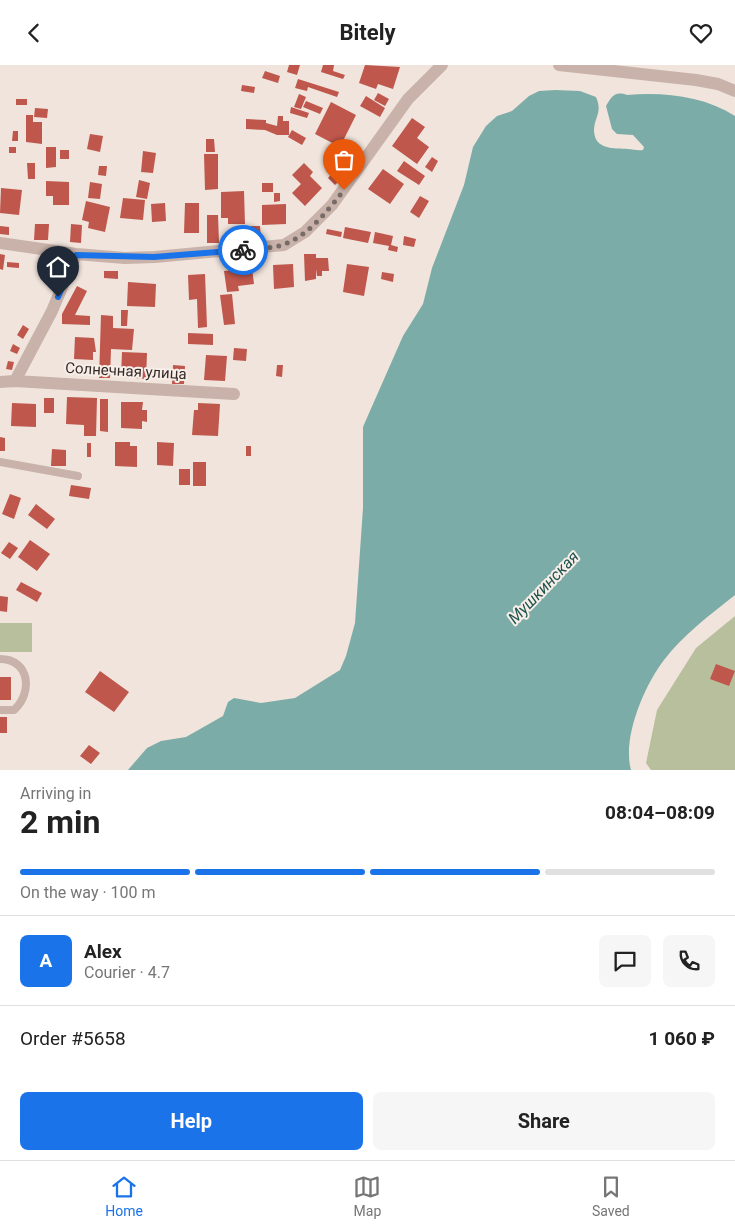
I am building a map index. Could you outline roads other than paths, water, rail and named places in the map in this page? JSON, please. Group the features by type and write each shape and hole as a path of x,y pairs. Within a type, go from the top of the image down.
{"street":[{"path":"0,243 76,255 154,257 273,247 294,240 332,205 408,99 442,65"},
{"path":"559,65 701,81 735,91"},
{"path":"15,381 52,311 76,255"},
{"name":"Солнечная улица","path":"0,381 234,394"}],"lane":[{"path":"0,462 78,476"},
{"path":"0,659 10,659 20,666 27,679 26,691 21,704 14,710 0,710"}],"water":[{"name":"Мушкинская","path":"539,91 580,91 596,97 599,107 594,126 595,137 602,145 611,148 643,150 644,147 633,135 617,134 612,129 606,106 612,97 617,94 655,94 683,97 710,104 735,116 735,595 688,633 656,671 642,698 632,728 629,757 631,770 128,770 147,748 161,741 186,737 223,716 228,702 234,698 261,703 295,698 340,670 355,623 363,508 363,427 403,336 423,304 432,268 464,185 473,147 486,126 497,116 512,111 529,96"}]}
